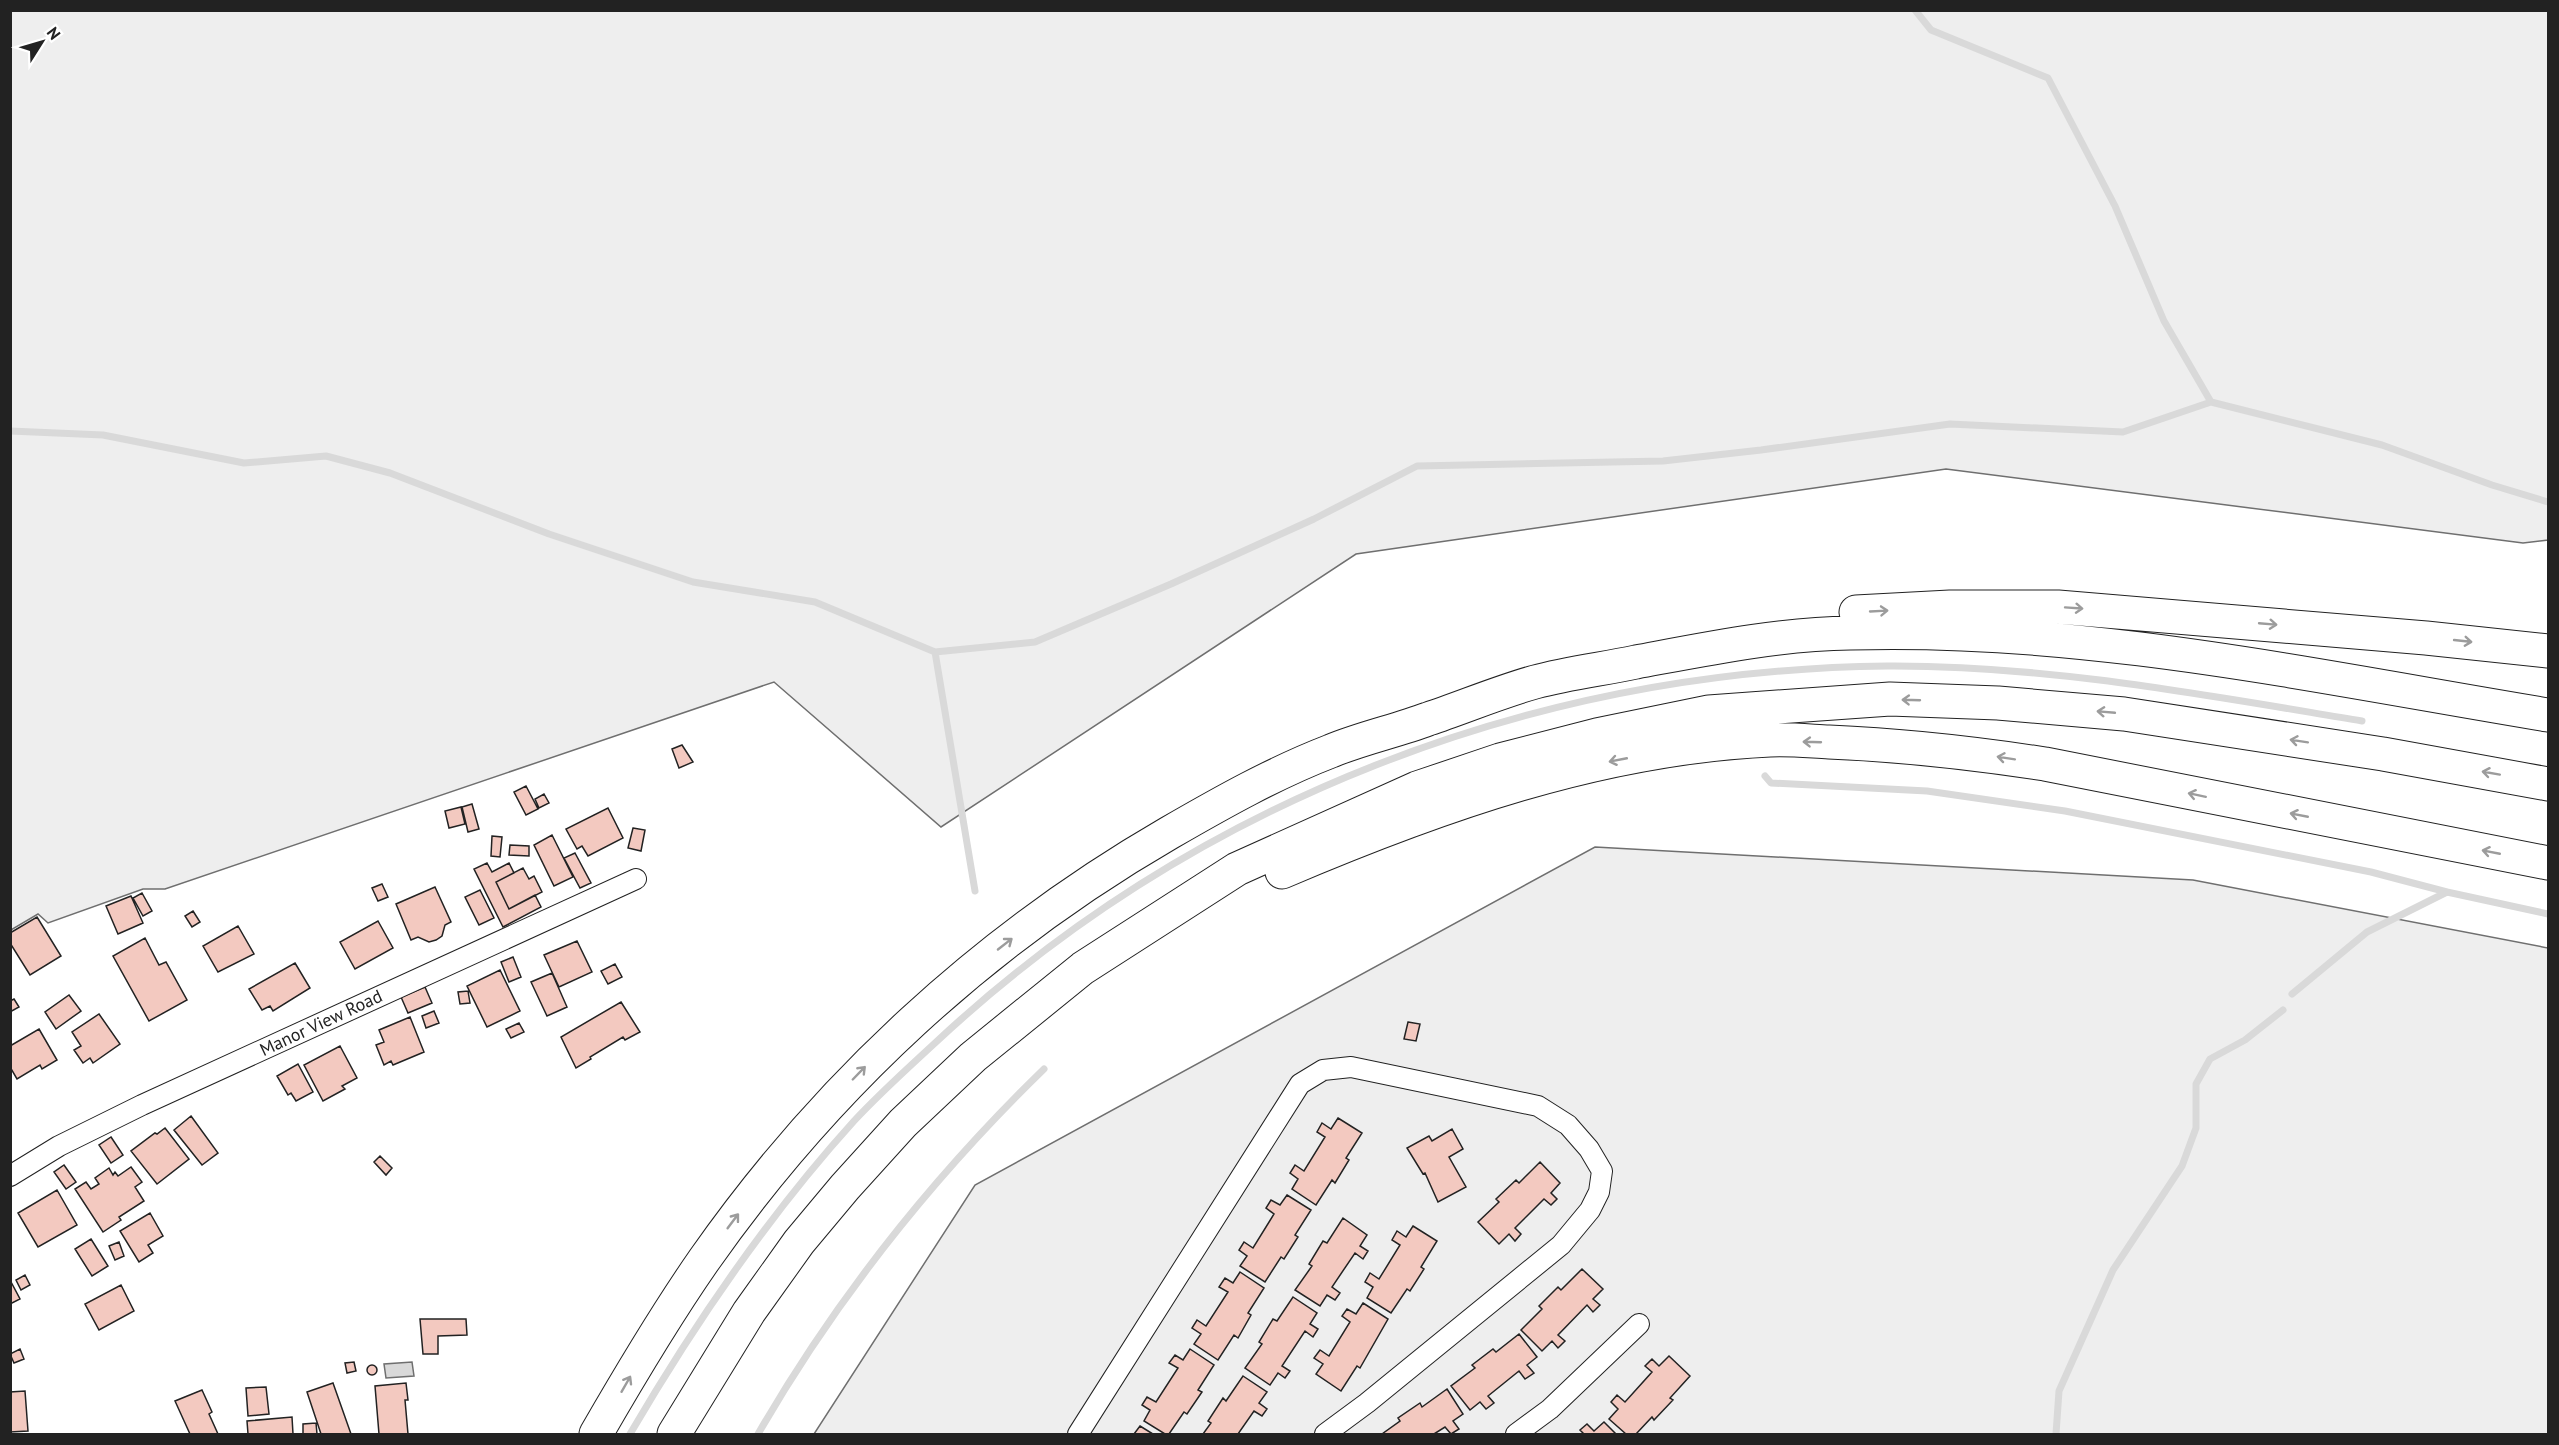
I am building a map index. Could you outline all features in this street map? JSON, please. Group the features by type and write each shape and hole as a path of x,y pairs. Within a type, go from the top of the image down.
{"highway":[{"path":"596,1434 704,1260 766,1178 812,1122 915,1018 970,971 1054,906 1122,860 1240,792 1333,750 1417,723 1642,643 1683,632 1827,614 1950,607 2058,607 2147,613 2548,651"},
{"path":"1536,681 1729,645 1845,632 1986,634 2091,644 2226,662 2548,715"},
{"path":"674,1434 749,1312 799,1242 903,1123 973,1057 1083,968 1237,869 1416,788 1500,760 1597,735 1709,712 1890,699 2101,712 2383,754 2548,784"},
{"path":"1083,968 1191,919 1270,877 1376,832 1485,794 1574,769 1676,749 1771,740 1874,744 1961,751 2045,764 2548,863"}],"street":[{"name":"Manor View Road","path":"10,1176 59,1146 132,1109 636,879"},
{"path":"1078,1434 1300,1084 1323,1070 1351,1067 1538,1106 1568,1125 1589,1149 1602,1171 1599,1192 1590,1210 1561,1245 1367,1403 1325,1434"},
{"path":"1516,1434 1550,1409 1639,1324"}],"shaded area":[{"path":"10,11 2548,11 2548,540 2523,543 1946,469 1356,554 941,827 774,682 165,889 143,889 48,923 38,914 11,930"},
{"path":"1595,847 2193,880 2548,948 2548,1434 814,1434 975,1185"},
{"path":"412,1362 414,1376 386,1378 384,1364"}],"building":[{"path":"682,745 693,762 679,768 672,749"},
{"path":"526,786 538,809 526,815 514,792"},
{"path":"544,794 549,803 539,808 535,799"},
{"path":"472,804 479,829 468,832 462,807"},
{"path":"461,807 465,824 449,828 445,811"},
{"path":"608,808 623,838 588,856 582,846 577,849 566,829"},
{"path":"633,828 645,830 641,851 628,848"},
{"path":"552,835 573,877 554,886 534,845"},
{"path":"492,836 502,837 500,857 491,856"},
{"path":"510,845 529,846 529,856 509,855"},
{"path":"575,853 591,883 580,888 564,858"},
{"path":"487,863 492,872 509,863 514,873 496,882 509,909 535,895 541,907 503,927 474,869"},
{"path":"523,868 529,879 534,876 542,892 509,909 496,882"},
{"path":"382,884 388,897 378,901 372,888"},
{"path":"435,887 451,922 445,925 442,936 436,940 429,942 418,937 411,940 396,904"},
{"path":"480,890 494,918 479,925 465,897"},
{"path":"142,893 152,911 143,916 133,898"},
{"path":"131,896 143,923 118,934 106,906"},
{"path":"193,911 200,922 192,927 185,916"},
{"path":"37,917 61,956 30,975 10,943 10,933"},
{"path":"378,921 393,948 355,969 340,942"},
{"path":"238,926 254,954 218,972 203,946"},
{"path":"145,938 159,965 166,962 187,1000 149,1021 113,956"},
{"path":"577,941 592,972 559,987 544,955"},
{"path":"513,957 521,977 509,982 501,962"},
{"path":"295,963 310,988 273,1011 270,1006 262,1010 249,989"},
{"path":"615,964 622,977 608,984 601,971"},
{"path":"500,970 520,1011 487,1027 467,986"},
{"path":"552,973 567,1007 547,1016 531,982"},
{"path":"425,987 432,1003 408,1013 401,997"},
{"path":"468,991 470,1003 460,1004 458,992"},
{"path":"69,995 81,1011 56,1029 45,1012"},
{"path":"14,999 19,1007 10,1012 10,1001"},
{"path":"621,1002 640,1032 625,1040 623,1037 576,1068 561,1037"},
{"path":"434,1011 439,1023 426,1028 422,1016"},
{"path":"99,1014 120,1044 93,1063 90,1058 83,1063 74,1050 81,1046 72,1032"},
{"path":"410,1017 424,1052 393,1065 391,1061 384,1065 376,1045 384,1042 379,1030"},
{"path":"1408,1022 1420,1024 1416,1041 1404,1039"},
{"path":"519,1023 524,1032 511,1038 506,1029"},
{"path":"39,1029 57,1060 42,1069 40,1065 17,1079 10,1067 10,1046"},
{"path":"340,1046 357,1078 342,1086 345,1089 323,1101 304,1065"},
{"path":"298,1064 313,1092 296,1101 291,1093 288,1095 277,1076"},
{"path":"191,1116 218,1153 202,1165 174,1130"},
{"path":"1338,1118 1362,1133 1346,1158 1349,1160 1335,1183 1332,1180 1316,1205 1292,1189 1298,1179 1290,1173 1295,1165 1304,1171 1325,1137 1317,1132 1322,1123 1331,1129"},
{"path":"165,1128 189,1159 157,1184 131,1151"},
{"path":"1452,1129 1463,1149 1449,1157 1466,1187 1438,1202 1425,1173 1423,1174 1407,1148 1429,1136 1432,1141"},
{"path":"111,1137 123,1155 111,1163 99,1145"},
{"path":"380,1156 392,1168 386,1175 374,1162"},
{"path":"1540,1162 1560,1183 1551,1193 1557,1199 1551,1205 1544,1199 1515,1228 1521,1234 1515,1241 1509,1234 1499,1244 1478,1222 1499,1202 1496,1199 1516,1180 1519,1183"},
{"path":"64,1165 76,1182 66,1189 54,1172"},
{"path":"131,1167 142,1182 135,1187 144,1201 119,1217 121,1220 103,1232 75,1189 86,1182 91,1189 99,1184 95,1178 109,1168 113,1175 115,1172 118,1176"},
{"path":"57,1190 77,1225 38,1247 18,1213"},
{"path":"1287,1195 1311,1210 1295,1235 1298,1237 1284,1259 1281,1257 1265,1282 1240,1266 1247,1256 1239,1250 1244,1242 1253,1248 1274,1214 1266,1208 1271,1200 1280,1205"},
{"path":"150,1213 163,1236 148,1245 153,1253 139,1262 120,1231"},
{"path":"1343,1218 1367,1235 1360,1246 1368,1251 1363,1259 1355,1253 1332,1287 1340,1293 1335,1300 1327,1295 1320,1306 1295,1290 1312,1266 1309,1264 1323,1241 1327,1243"},
{"path":"1413,1226 1437,1241 1421,1267 1424,1269 1410,1291 1407,1289 1391,1313 1367,1298 1373,1287 1365,1282 1370,1273 1379,1279 1400,1245 1392,1240 1397,1231 1406,1237"},
{"path":"91,1239 108,1266 92,1276 75,1249"},
{"path":"119,1242 124,1256 115,1260 109,1246"},
{"path":"1582,1269 1603,1289 1593,1299 1600,1305 1593,1312 1587,1305 1558,1335 1565,1341 1558,1348 1552,1341 1542,1351 1521,1330 1542,1309 1539,1306 1558,1287 1561,1290"},
{"path":"1240,1272 1264,1288 1248,1313 1251,1315 1238,1338 1234,1335 1218,1360 1194,1344 1201,1334 1192,1328 1197,1320 1206,1326 1228,1292 1219,1287 1225,1278 1233,1283"},
{"path":"25,1275 30,1285 21,1290 16,1280"},
{"path":"10,1280 20,1299 10,1304"},
{"path":"121,1285 134,1311 99,1330 85,1304"},
{"path":"1293,1297 1317,1313 1310,1324 1318,1329 1313,1337 1305,1331 1282,1366 1290,1371 1285,1378 1278,1373 1270,1385 1245,1368 1262,1344 1259,1342 1273,1319 1277,1321"},
{"path":"1363,1303 1388,1319 1360,1368 1357,1366 1341,1391 1316,1374 1323,1364 1314,1358 1320,1350 1329,1356 1350,1322 1342,1316 1347,1309 1356,1314"},
{"path":"420,1319 466,1319 467,1335 438,1336 438,1354 423,1354"},
{"path":"1519,1334 1537,1357 1527,1365 1534,1373 1525,1379 1519,1371 1488,1396 1494,1403 1486,1409 1480,1402 1470,1410 1451,1386 1475,1368 1472,1365 1493,1349 1496,1352"},
{"path":"20,1349 24,1359 14,1363 10,1354"},
{"path":"1190,1349 1214,1365 1198,1390 1202,1392 1187,1414 1184,1412 1169,1434 1165,1434 1144,1421 1150,1410 1142,1405 1147,1397 1156,1402 1178,1368 1169,1363 1175,1355 1183,1360"},
{"path":"1669,1356 1690,1376 1670,1398 1673,1400 1654,1420 1652,1417 1636,1434 1626,1434 1609,1419 1618,1409 1611,1402 1617,1395 1625,1402 1652,1372 1645,1366 1652,1359 1659,1366"},
{"path":"354,1362 356,1371 347,1373 345,1363"},
{"path":"372,1365 377,1370 372,1375 367,1370"},
{"path":"1243,1376 1267,1392 1259,1403 1267,1409 1262,1416 1254,1411 1238,1434 1203,1434 1211,1423 1208,1421 1223,1398 1226,1401"},
{"path":"333,1383 351,1434 321,1434 307,1392"},
{"path":"406,1383 408,1434 379,1434 375,1386"},
{"path":"266,1387 269,1414 248,1416 246,1388"},
{"path":"1447,1389 1463,1414 1453,1421 1459,1429 1451,1434 1445,1427 1434,1434 1382,1434 1400,1421 1398,1418 1420,1403 1422,1407"},
{"path":"202,1390 212,1412 209,1414 218,1434 190,1434 175,1401"},
{"path":"25,1391 28,1431 10,1432 10,1392"},
{"path":"292,1417 293,1434 248,1434 247,1421"},
{"path":"1604,1422 1616,1434 1584,1434 1580,1430 1587,1424 1594,1431"},
{"path":"316,1423 317,1434 303,1434 303,1424"},
{"path":"1140,1426 1153,1434 1134,1434"}],"waterway":[{"path":"1915,10 1931,30 2048,78 2115,206 2164,321 2211,402"},
{"path":"10,431 103,435 244,463 326,456 390,473 549,534 693,582 815,602 935,652 1035,642 1314,519 1417,466 1663,461 1950,424 2123,432 2211,402 2382,445 2492,485 2548,502"},
{"path":"935,652 975,891"},
{"path":"630,1434 706,1311 791,1195 854,1121 935,1043 1036,957 1143,883 1257,818 1375,765 1499,723 1625,693 1755,673 1887,666 1947,667 2066,676 2126,683 2362,721"},
{"path":"1765,776 1771,783 1927,791 2065,811 2371,872 2447,892"},
{"path":"2292,994 2367,932 2447,892 2548,914"},
{"path":"2056,1434 2059,1391 2113,1270 2182,1166 2196,1128 2196,1084 2210,1059 2245,1040 2283,1010"},
{"path":"758,1434 820,1335 888,1242 963,1153 1044,1069"}]}
